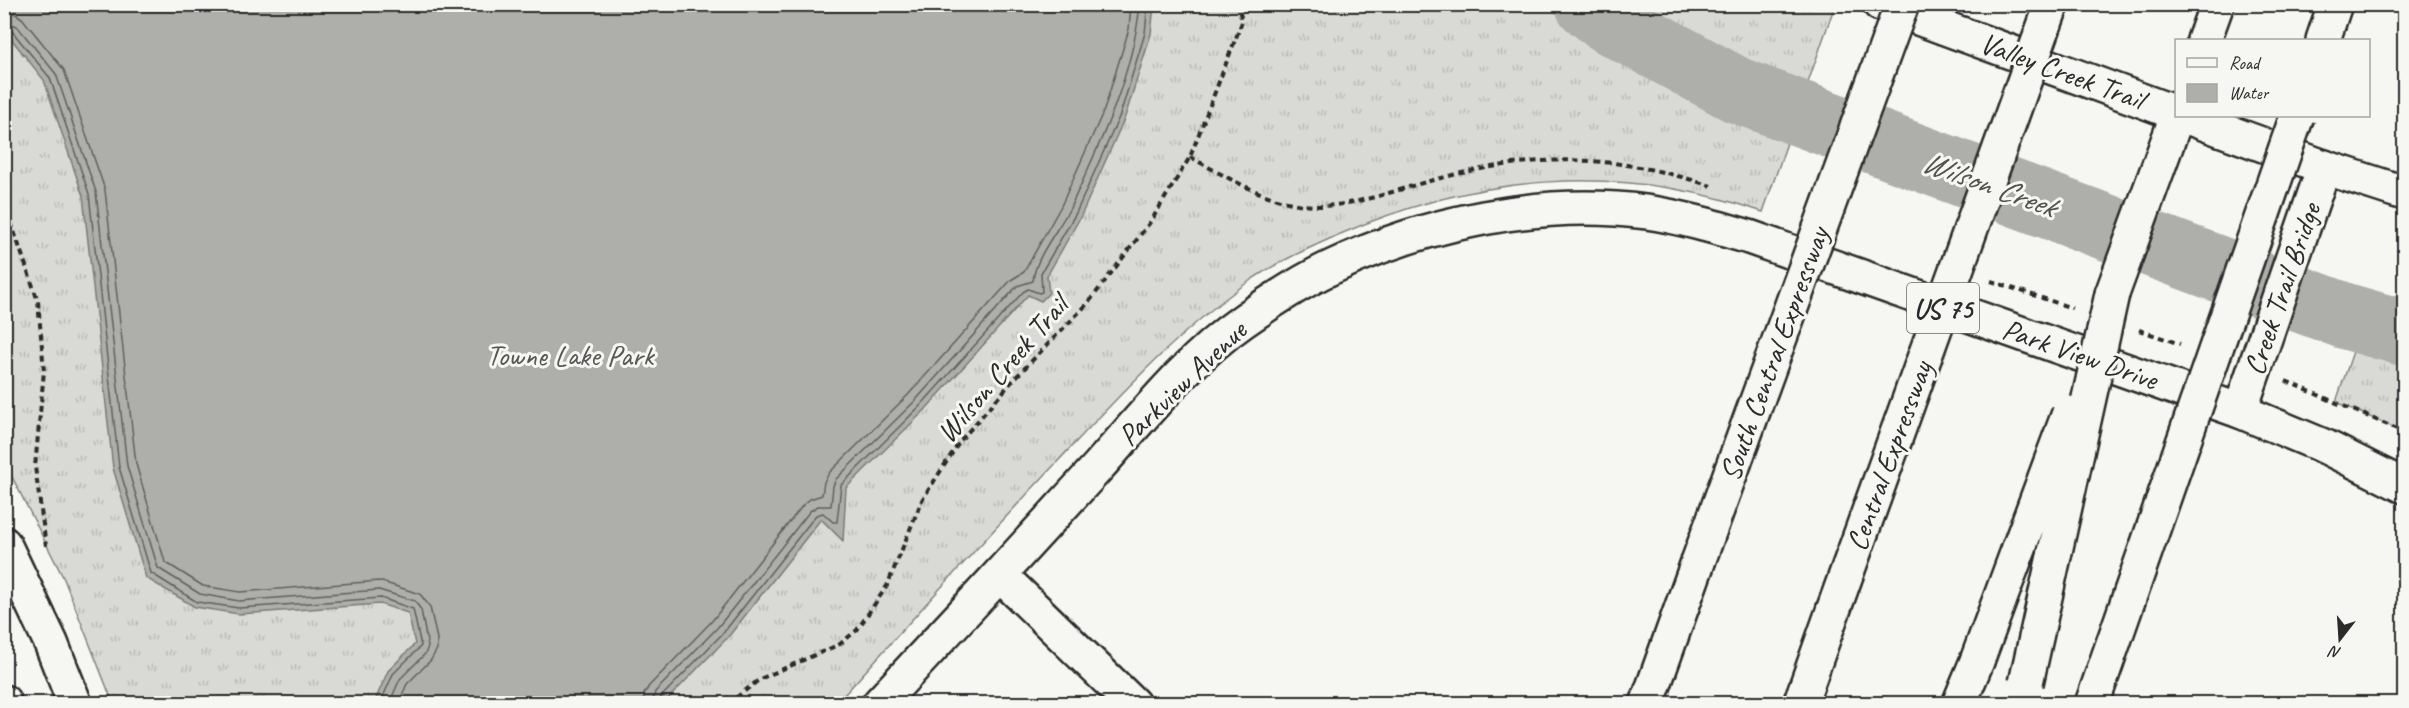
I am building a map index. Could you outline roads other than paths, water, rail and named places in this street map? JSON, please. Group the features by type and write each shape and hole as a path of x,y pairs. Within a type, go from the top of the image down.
{"main road":[{"name":"Valley Creek Trail","path":"1880,4 2175,113"},
{"name":"South Central Expressway","path":"1647,704 1902,4"},
{"name":"Central Expressway","path":"1800,704 2052,4"},
{"path":"2204,39 2217,4"},
{"path":"1959,704 1977,662 2176,117"},
{"name":"Valley Creek Trail","path":"2187,117 2324,167 2404,193"},
{"path":"2092,704 2297,117"},
{"name":"Creek Trail Bridge","path":"2240,411 2324,167"},
{"name":"Parkview Avenue","path":"879,704 1205,353 1241,322 1328,269 1379,247 1432,231 1492,216 1544,209 1592,208 1644,212 1693,220 1749,237"},
{"name":"Park View Drive","path":"1749,237 2240,411 2326,447 2404,486"},
{"path":"2023,693 2112,294"},
{"path":"4,544 51,643 85,704"},
{"path":"1000,575 1132,704"},
{"path":"51,643 75,704"}],"water":[{"name":"Towne Lake Park","path":"4,5 1154,5 1151,34 1125,117 1081,216 1047,276 1049,293 1041,301 1028,295 925,410 846,488 843,541 821,519 729,636 663,704 374,703 388,671 415,644 408,613 380,604 239,614 195,607 146,578 113,468 83,196 44,80 5,31"}],"waterway":[{"name":"Wilson Creek","path":"1588,4 1607,20 1737,90 2345,316 2404,333"}]}
